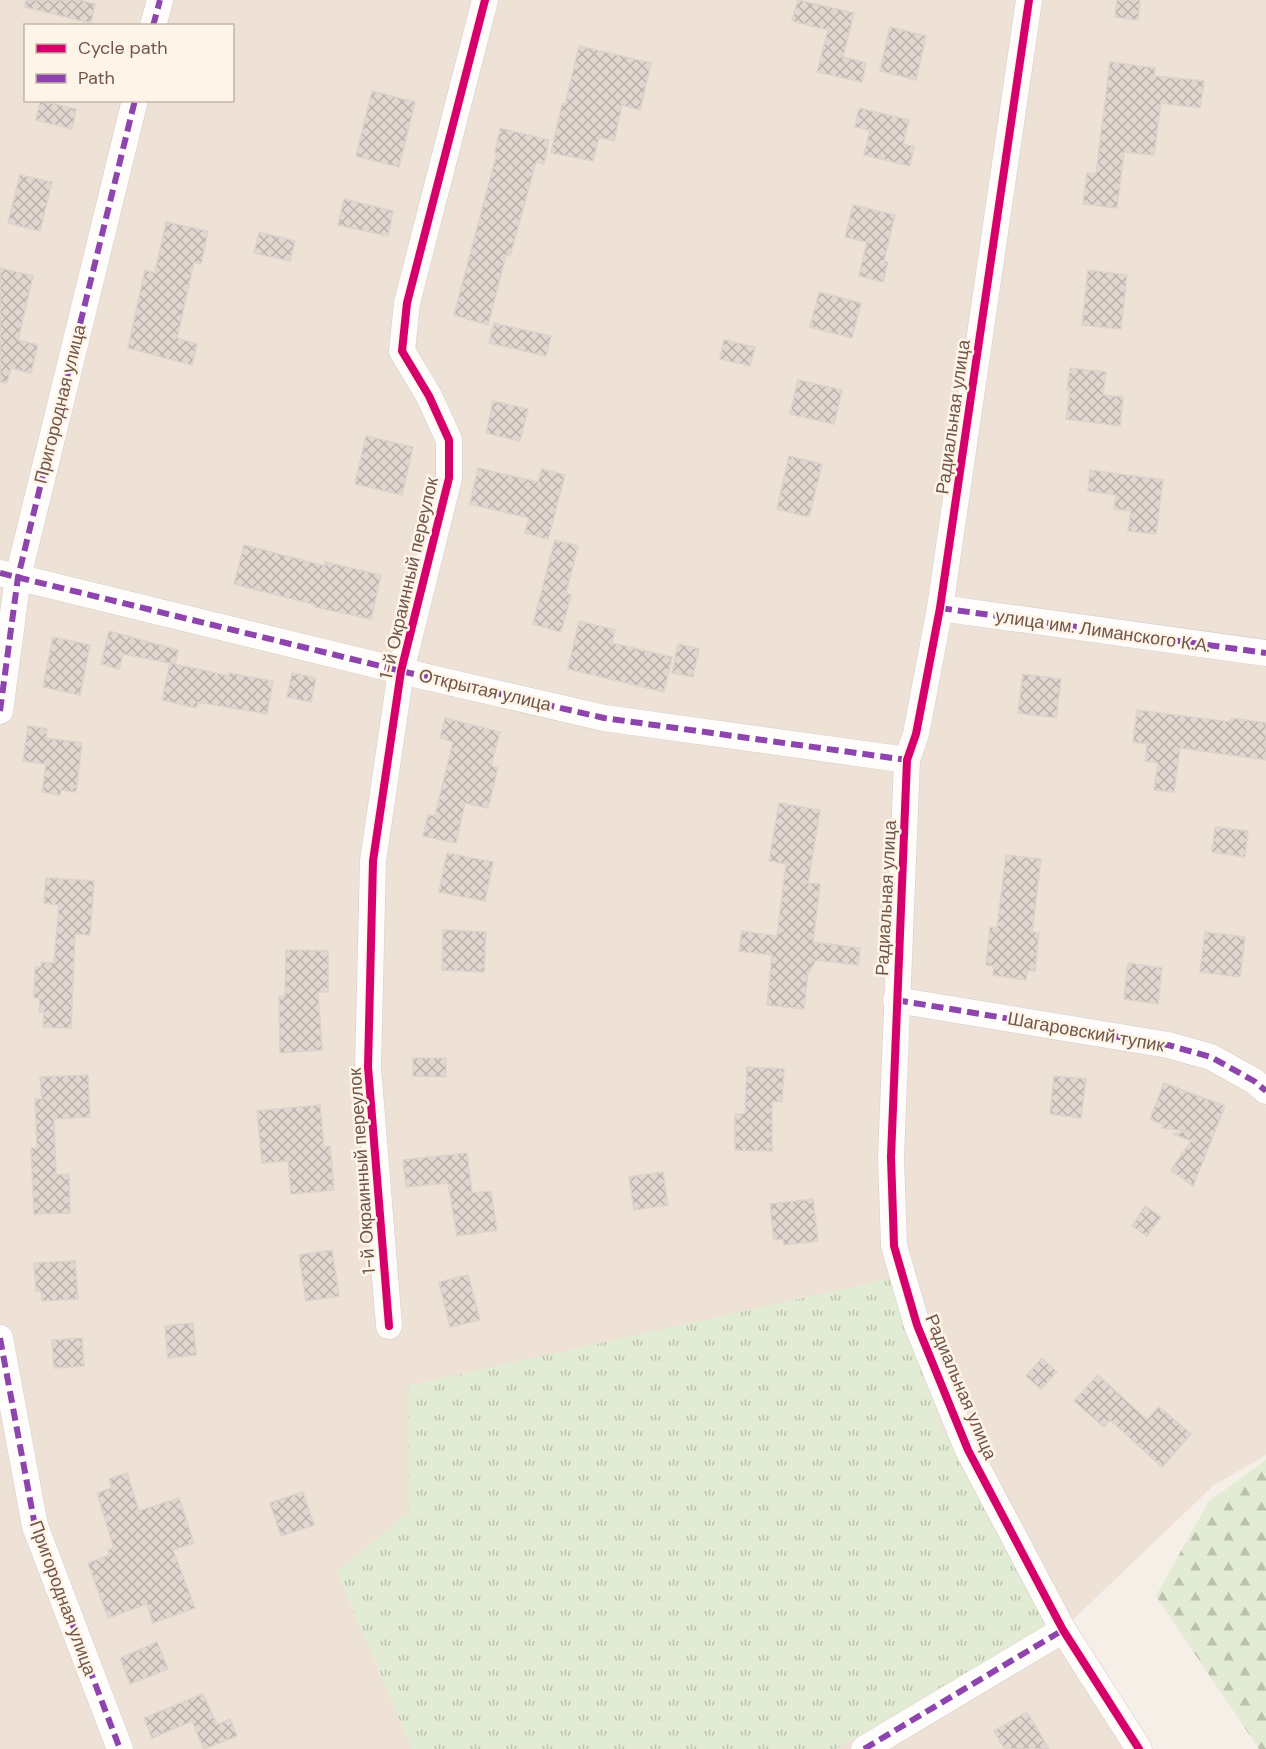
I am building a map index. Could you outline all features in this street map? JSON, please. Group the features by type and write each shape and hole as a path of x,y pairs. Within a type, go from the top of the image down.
{"street":[{"path":"154,24 160,0"},
{"name":"1-й Окраинный переулок","path":"389,1326 368,1067 373,861 401,671 448,478 449,440 429,396 402,351 407,303 485,0"},
{"name":"Радиальная улица","path":"1029,0 940,608 916,734 907,760 891,1157 894,1246 917,1325 968,1450 1063,1630 1139,1749"},
{"name":"Пригородная улица","path":"0,711 9,575 134,102"},
{"name":"Открытая улица","path":"9,575 604,718 907,760"},
{"name":"улица им. Лиманского К.А.","path":"940,608 1266,653"},
{"name":"Шагаровский тупик","path":"896,1000 1168,1045 1211,1057 1254,1081 1266,1091"},
{"name":"Пригородная улица","path":"0,1338 35,1526 120,1749"},
{"path":"864,1749 1063,1630"}],"shaded area":[{"path":"0,0 1266,0 1266,1455 1214,1485 1063,1629 1139,1749 836,1749 1045,1626 941,1426 889,1280 408,1386 408,1513 337,1572 412,1749 0,1749"}],"green space":[{"path":"889,1279 941,1426 1046,1626 836,1749 412,1749 337,1572 408,1512 408,1386"},
{"path":"1266,1460 1266,1749 1259,1749 1156,1596 1209,1501"}],"building":[{"path":"26,0 80,0 95,4 91,23 25,7"},
{"path":"798,0 854,13 843,57 866,63 862,82 817,72 828,30 792,21"},
{"path":"1117,0 1140,0 1138,20 1115,17"},
{"path":"890,27 926,36 916,80 880,71"},
{"path":"579,46 651,63 640,110 622,105 614,141 599,137 593,161 551,153"},
{"path":"1110,62 1155,68 1154,76 1204,81 1200,108 1161,103 1154,155 1124,152 1117,208 1083,204 1087,173 1096,174"},
{"path":"372,91 415,102 399,167 356,156"},
{"path":"40,102 76,109 72,129 36,120"},
{"path":"859,108 909,120 903,144 914,146 910,166 864,155 870,130 855,127"},
{"path":"500,128 549,140 544,164 536,162 510,256 506,255 488,325 454,315 497,153 495,152"},
{"path":"20,175 52,182 40,231 8,223"},
{"path":"344,199 393,211 388,236 338,225"},
{"path":"853,205 895,215 884,261 888,262 883,282 859,276 867,242 845,237"},
{"path":"166,222 208,231 201,264 194,262 177,338 197,344 192,365 128,348 145,270 155,273"},
{"path":"259,232 295,241 290,261 254,253"},
{"path":"0,268 33,276 18,340 38,345 31,373 11,368 7,383 0,382"},
{"path":"1088,270 1127,275 1121,329 1082,325"},
{"path":"819,292 861,303 852,338 810,327"},
{"path":"494,323 551,336 546,356 489,343"},
{"path":"724,340 755,347 750,366 720,359"},
{"path":"1070,368 1106,372 1103,395 1123,397 1120,426 1066,419"},
{"path":"798,380 842,390 834,424 790,414"},
{"path":"493,401 528,409 520,441 486,433"},
{"path":"366,436 413,447 402,495 355,484"},
{"path":"789,456 822,464 809,517 777,509"},
{"path":"478,468 538,482 542,469 565,475 548,539 525,533 529,518 470,504"},
{"path":"1090,470 1163,480 1156,534 1128,531 1131,511 1114,509 1116,495 1088,491"},
{"path":"555,540 578,546 566,593 571,595 561,632 533,624"},
{"path":"244,545 325,566 325,562 381,575 371,619 315,607 316,605 234,584"},
{"path":"579,621 615,630 612,643 672,657 664,692 568,669"},
{"path":"109,631 178,650 175,664 123,654 119,669 101,664"},
{"path":"53,637 90,645 80,695 43,687"},
{"path":"678,644 699,649 693,677 672,673"},
{"path":"170,663 229,676 229,673 273,681 267,714 198,702 197,708 162,700"},
{"path":"292,673 316,678 311,702 287,697"},
{"path":"1023,674 1061,679 1056,718 1018,713"},
{"path":"1137,710 1230,722 1231,718 1266,723 1266,760 1180,748 1174,792 1154,790 1158,763 1145,761 1147,744 1133,742"},
{"path":"445,718 500,732 491,766 498,768 488,808 465,803 456,843 423,836 428,815 435,816 453,742 440,738"},
{"path":"28,726 47,729 46,738 82,743 76,792 61,790 60,795 42,792 46,764 23,761"},
{"path":"779,803 820,810 808,883 820,884 813,942 860,948 858,965 816,960 808,973 804,1009 767,1005 772,955 739,951 742,931 777,936 786,864 769,861"},
{"path":"1215,827 1248,831 1245,857 1212,852"},
{"path":"447,853 493,862 485,901 439,892"},
{"path":"1006,855 1041,859 1032,932 1039,933 1035,971 1027,970 1026,980 993,975 994,966 986,965 990,927 997,928"},
{"path":"46,878 94,881 90,935 75,934 71,1028 43,1027 44,1012 39,1012 40,998 34,998 35,967 41,967 41,962 54,963 59,905 44,903"},
{"path":"443,930 486,932 484,972 442,970"},
{"path":"1205,932 1245,937 1240,977 1200,972"},
{"path":"286,950 328,951 328,992 318,992 322,1050 280,1053 279,996 285,996"},
{"path":"1128,963 1162,968 1158,1004 1124,999"},
{"path":"413,1058 446,1058 446,1077 413,1076"},
{"path":"747,1067 784,1069 782,1102 772,1101 772,1151 735,1150 735,1114 745,1114"},
{"path":"88,1075 90,1117 54,1119 56,1175 69,1174 70,1213 34,1214 31,1148 37,1148 35,1099 42,1099 40,1077"},
{"path":"1054,1076 1086,1079 1081,1118 1050,1114"},
{"path":"1164,1083 1225,1106 1193,1186 1171,1170 1191,1141 1173,1134 1187,1131 1162,1128 1164,1125 1150,1119"},
{"path":"320,1105 324,1147 330,1146 334,1190 291,1194 288,1161 262,1163 257,1111"},
{"path":"467,1153 472,1193 491,1191 497,1230 457,1236 448,1183 406,1187 403,1160"},
{"path":"663,1172 668,1205 634,1210 629,1177"},
{"path":"813,1199 818,1241 784,1245 783,1239 774,1240 770,1204"},
{"path":"1145,1206 1161,1217 1147,1236 1132,1226"},
{"path":"332,1250 339,1296 306,1301 299,1255"},
{"path":"75,1261 78,1299 42,1301 41,1291 36,1291 34,1263"},
{"path":"468,1275 480,1320 450,1327 439,1282"},
{"path":"193,1323 196,1355 168,1358 165,1326"},
{"path":"82,1338 84,1366 54,1368 52,1340"},
{"path":"1042,1358 1057,1372 1041,1389 1026,1376"},
{"path":"1098,1375 1147,1420 1159,1407 1191,1434 1162,1467 1110,1420 1104,1427 1074,1401"},
{"path":"127,1473 139,1511 179,1498 194,1543 173,1550 195,1608 153,1623 147,1604 108,1618 88,1563 110,1555 108,1550 114,1548 97,1493 112,1488 109,1479"},
{"path":"303,1492 314,1525 281,1536 270,1503"},
{"path":"157,1642 168,1669 130,1684 120,1658"},
{"path":"203,1694 217,1725 230,1719 237,1736 204,1749 192,1721 152,1738 144,1718"},
{"path":"1027,1712 1049,1749 1005,1749 994,1731"}],"marked path":[{"path":"154,24 160,0"},
{"path":"0,711 18,577 135,102"},
{"path":"0,573 604,718 907,760"},
{"path":"940,608 1266,653"},
{"path":"896,1000 1168,1045 1211,1057 1254,1081 1266,1091"},
{"path":"0,1338 35,1526 120,1749"},
{"path":"864,1749 1063,1630"}],"cycle path":[{"path":"389,1326 368,1067 373,861 401,671 449,478 449,440 429,396 402,351 407,303 485,0"},
{"path":"1029,0 940,608 916,734 907,760 891,1157 894,1246 917,1325 968,1450 1063,1630 1139,1749"}]}
